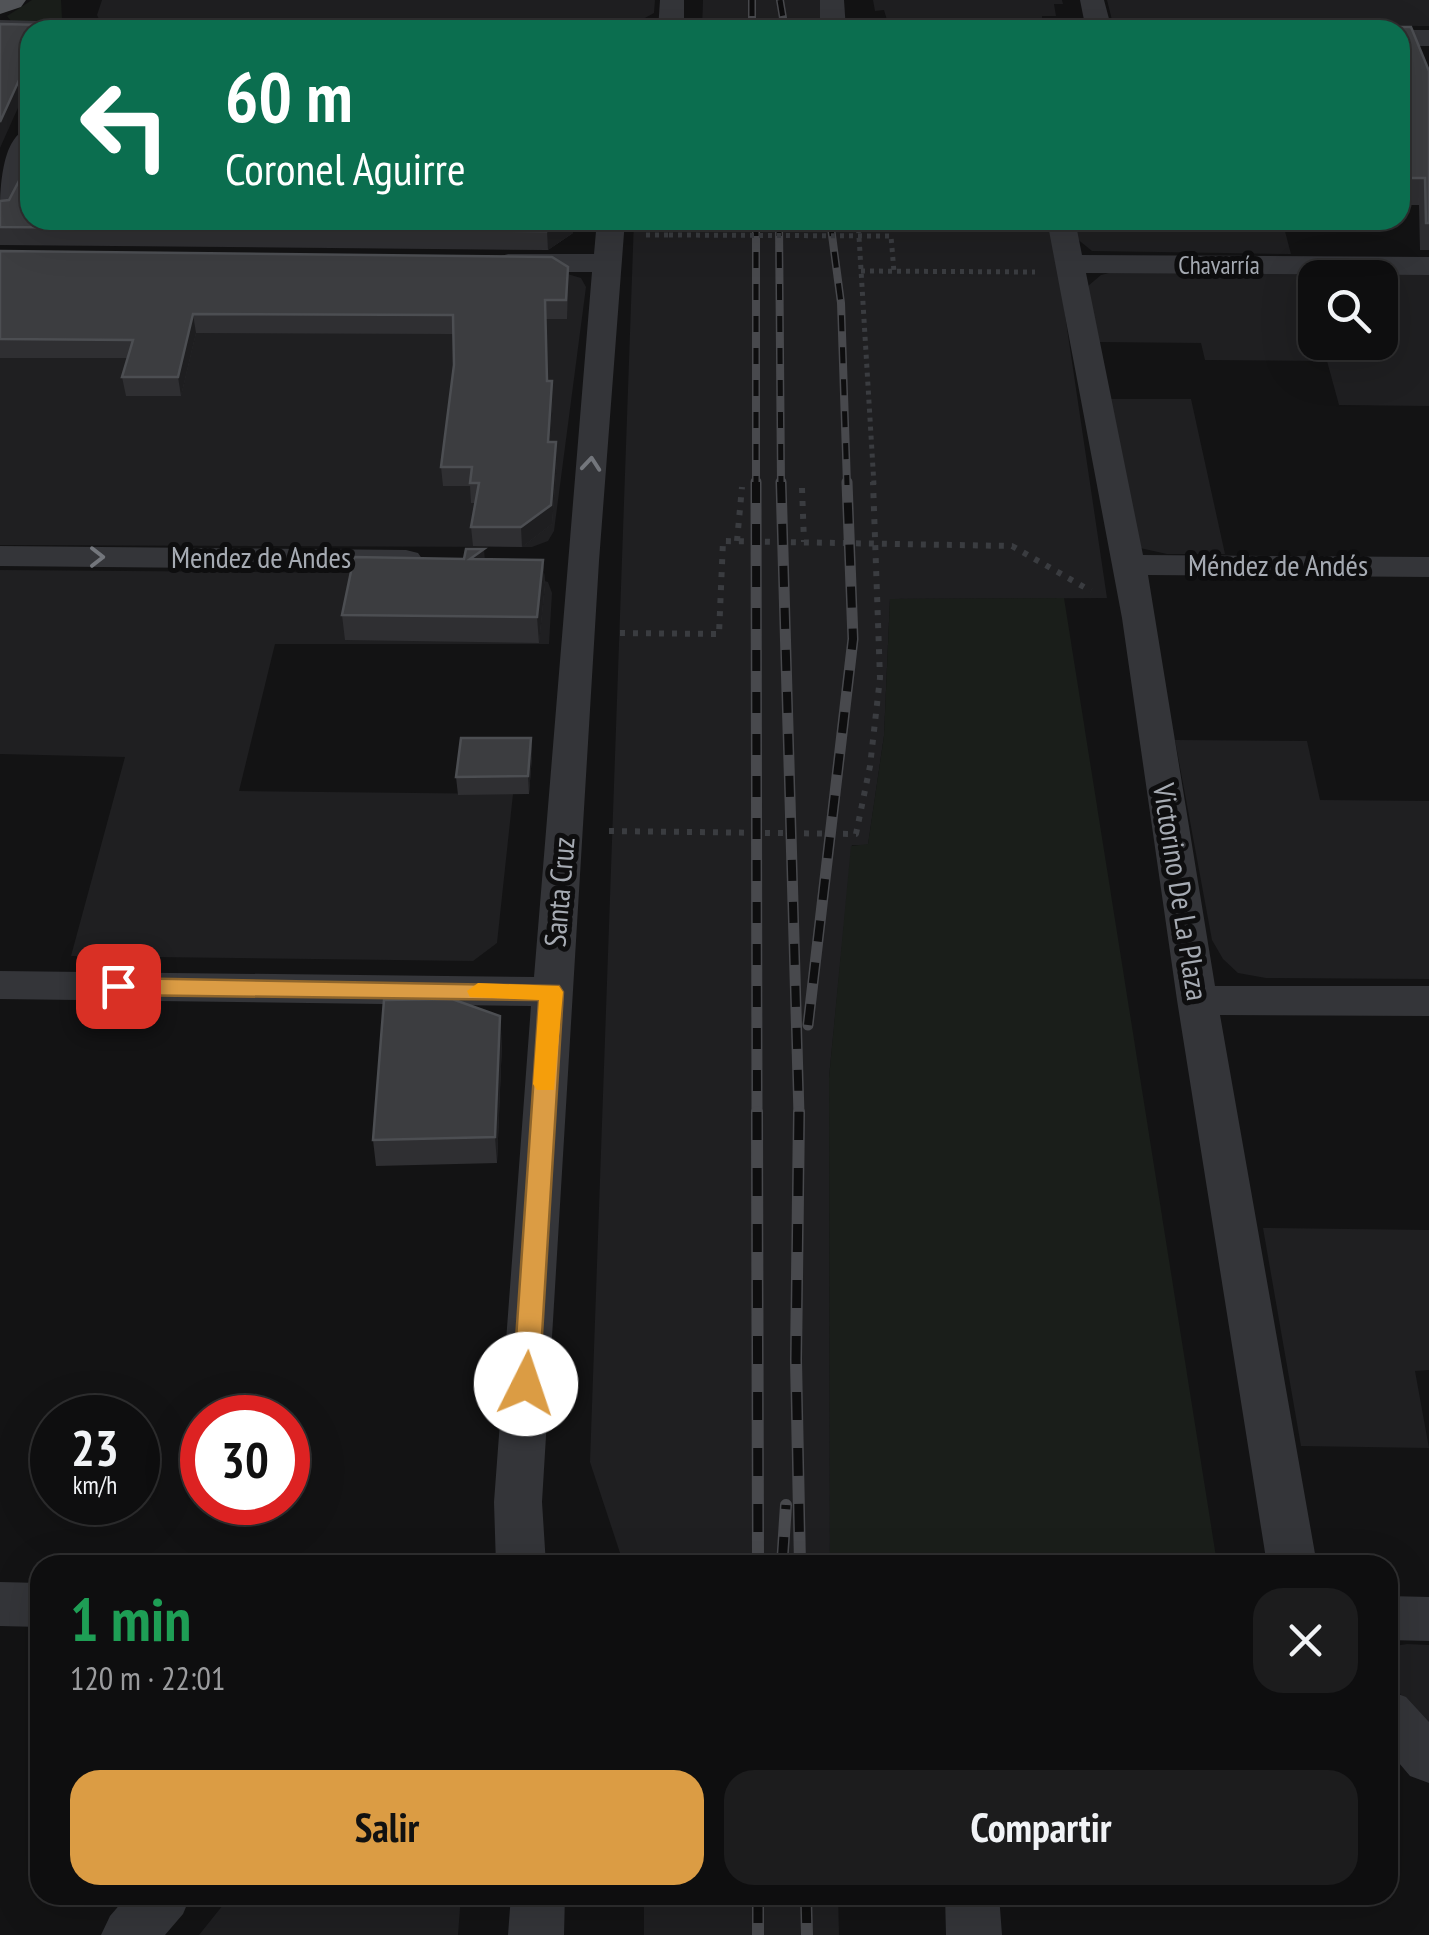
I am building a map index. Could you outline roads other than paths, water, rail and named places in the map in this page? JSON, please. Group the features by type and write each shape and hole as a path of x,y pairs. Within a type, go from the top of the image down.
{"main road":[{"path":"0,4 9,0"}],"street":[{"path":"0,210 20,161"},
{"name":"Santa Cruz","path":"521,1555 518,1502 578,633 562,561 609,263 611,230"},
{"name":"Victorino De La Plaza","path":"1064,230 1139,618 1196,1000 1290,1555"},
{"path":"488,263 609,263"},
{"name":"Chavarría","path":"1070,268 1429,266"},
{"name":"Mendez de Andes","path":"0,556 446,560"},
{"name":"Méndez de Andés","path":"1127,565 1429,567"},
{"path":"0,985 551,992"},
{"path":"1196,1000 1429,1001"},
{"path":"0,1604 30,1605"},
{"path":"1398,1618 1429,1618"},
{"path":"1398,1725 1429,1758"},
{"path":"129,1935 155,1905"},
{"path":"536,1935 538,1905"},
{"path":"972,1905 974,1935"}],"railway":[{"path":"752,0 752,20"},
{"path":"780,0 783,20"},
{"path":"756,230 756,482"},
{"path":"779,230 781,485"},
{"path":"831,230 841,303 847,485"},
{"path":"756,482 757,1115"},
{"path":"781,482 799,1114"},
{"path":"808,1025 853,639 847,482"},
{"path":"757,1112 758,1555"},
{"path":"799,1114 796,1360 800,1555"},
{"path":"783,1555 786,1505"},
{"path":"758,1905 758,1935"},
{"path":"806,1905 807,1935"}]}
